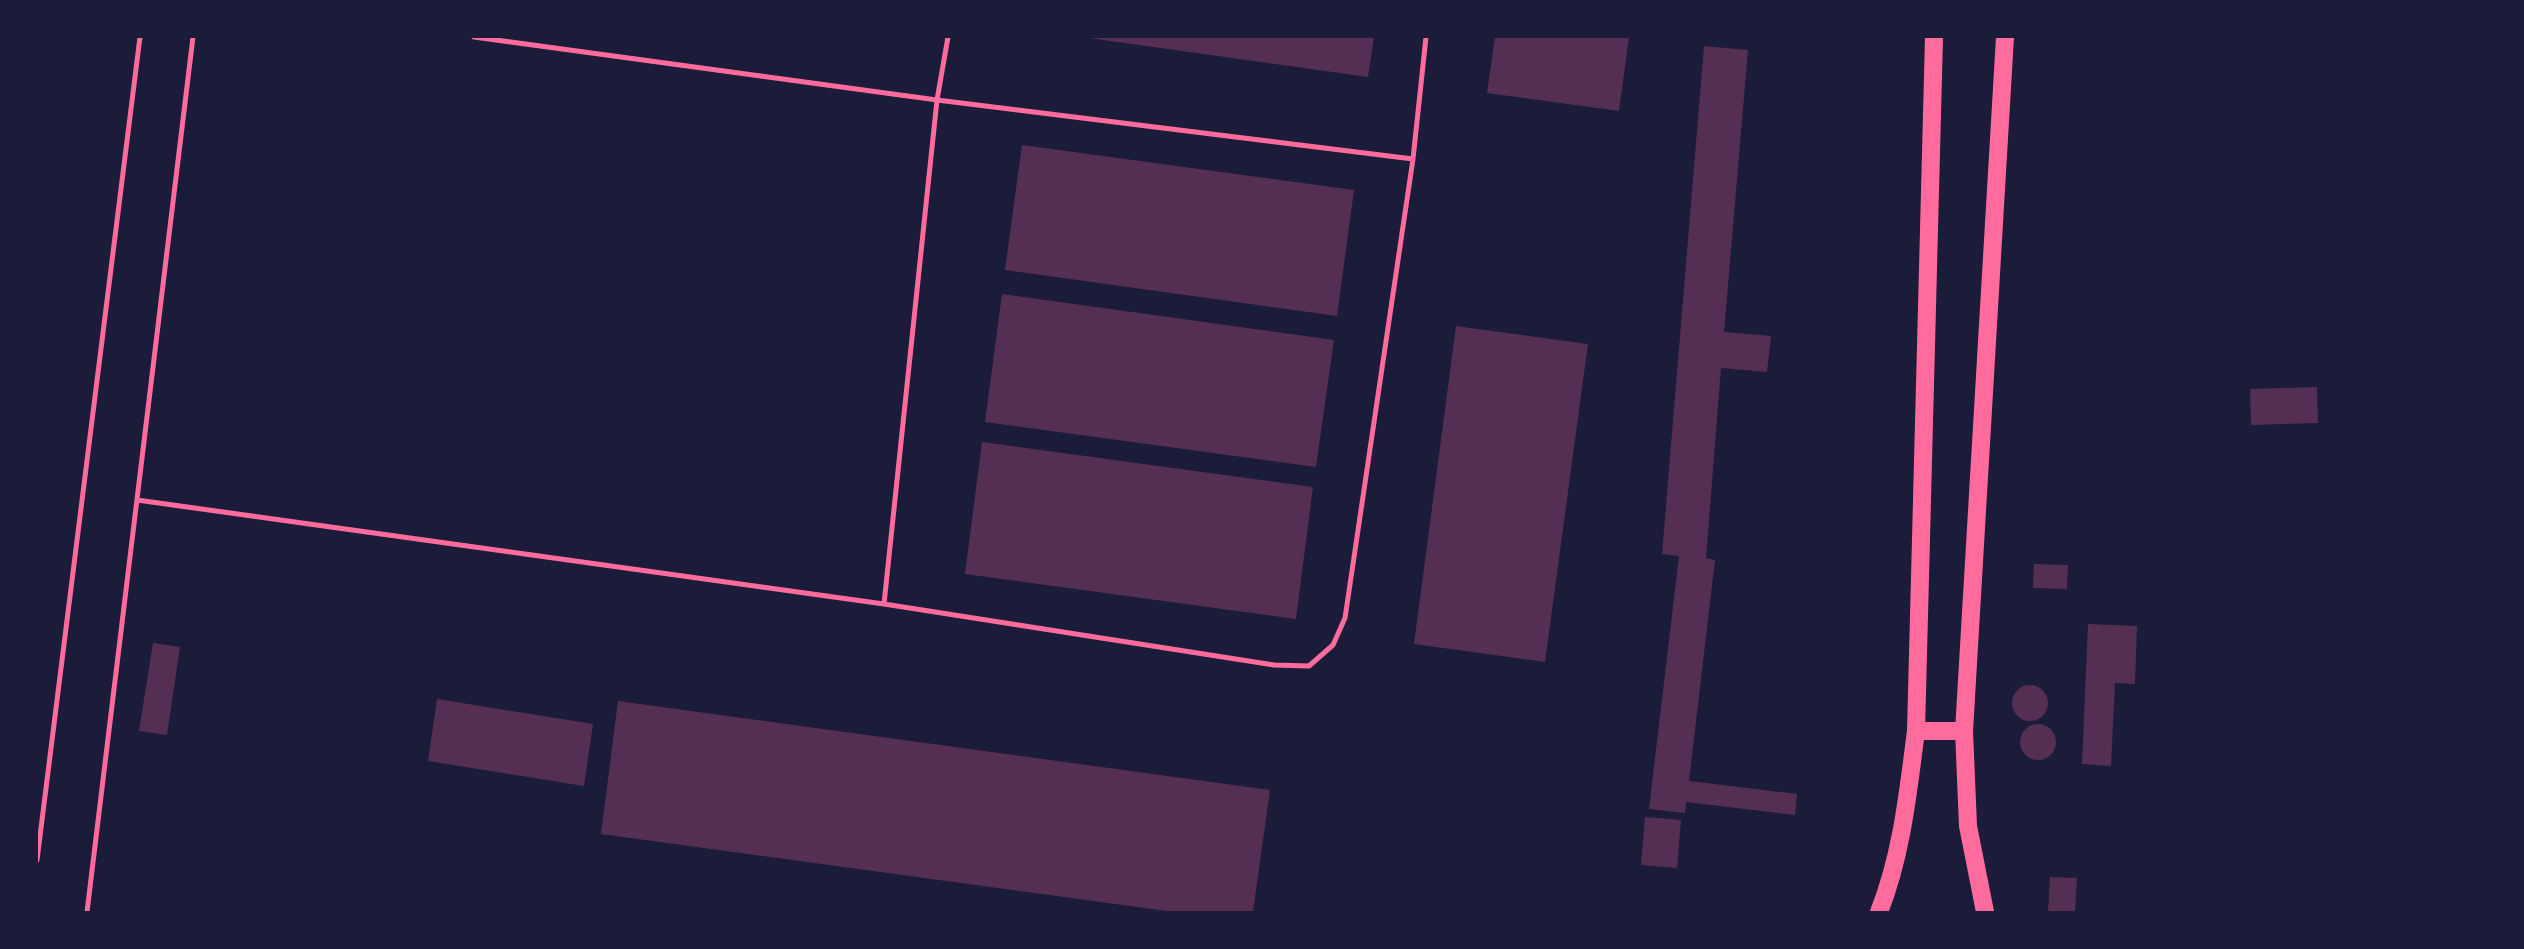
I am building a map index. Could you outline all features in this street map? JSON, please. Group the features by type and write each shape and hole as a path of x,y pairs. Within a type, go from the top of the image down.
{"main road":[{"path":"1879,912 1888,889 1906,811 1916,731 1934,37"},
{"path":"1985,912 1968,826 1964,731 2005,37"},
{"path":"1916,731 1964,731"}],"lane":[{"path":"37,860 140,37"},
{"path":"87,912 193,37"},
{"path":"474,37 937,100 1413,159"},
{"path":"884,604 937,100 948,37"},
{"path":"137,500 884,604 1273,665 1309,666 1334,645 1345,618 1413,159 1426,37"}],"building":[{"path":"1082,37 1374,37 1368,77"},
{"path":"1495,37 1629,37 1619,111 1487,93"},
{"path":"1704,46 1748,50 1724,332 1771,336 1767,372 1721,368 1706,558 1715,560 1689,781 1797,794 1795,815 1686,802 1685,813 1649,809 1679,556 1662,554"},
{"path":"1022,145 1354,190 1337,316 1005,270"},
{"path":"1002,294 1334,340 1316,467 985,422"},
{"path":"1456,326 1588,344 1545,662 1414,644"},
{"path":"2317,387 2318,423 2251,425 2250,389"},
{"path":"982,442 1313,487 1296,619 965,574"},
{"path":"2034,564 2068,565 2067,589 2033,588"},
{"path":"2088,624 2137,626 2135,684 2115,683 2111,766 2082,764"},
{"path":"153,643 180,647 167,735 139,731"},
{"path":"2030,685 2042,691 2048,703 2042,715 2030,721 2018,715 2012,703 2018,691"},
{"path":"437,699 593,724 584,786 428,761"},
{"path":"618,701 1270,790 1253,912 1174,912 601,834"},
{"path":"2038,724 2050,730 2056,742 2050,754 2038,760 2026,754 2020,742 2026,730"},
{"path":"1645,817 1681,820 1677,868 1641,865"},
{"path":"2050,877 2077,878 2075,912 2048,912"}]}
